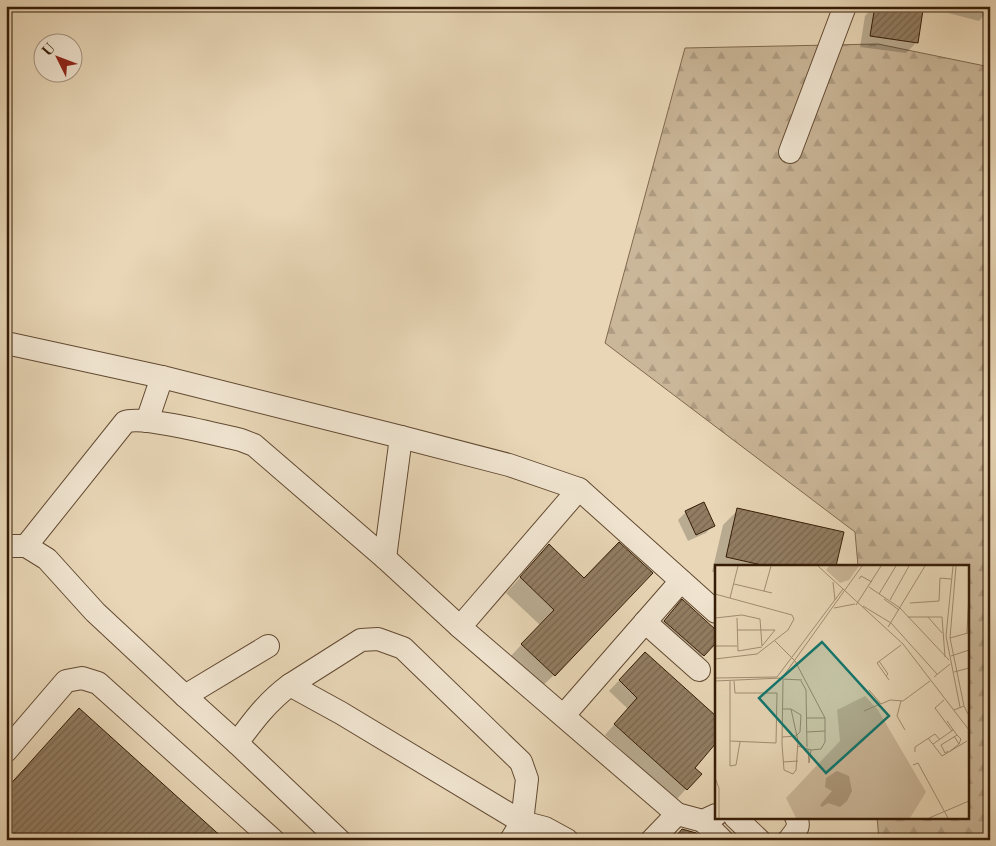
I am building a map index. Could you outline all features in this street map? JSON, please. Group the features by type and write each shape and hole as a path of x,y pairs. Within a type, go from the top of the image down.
{"lane":[{"path":"790,152 845,6"},
{"path":"6,343 162,377 401,437 509,465 579,489 715,611"},
{"path":"147,421 162,377"},
{"path":"340,840 238,743 95,612 47,559 16,546 124,422 147,421 241,440 254,445 385,558 460,627 677,814 709,818 722,840"},
{"path":"385,558 401,437"},
{"path":"460,627 579,489"},
{"path":"564,715 681,580"},
{"path":"645,622 698,670"},
{"path":"238,743 258,714 276,695 361,640 378,639 403,648 522,762 528,779 517,831"},
{"path":"185,696 268,646"},
{"path":"6,751 66,681 82,678 98,684 273,840"},
{"path":"290,685 341,713 517,831 545,828 567,840"},
{"path":"652,840 677,814"},
{"path":"736,818 759,840"},
{"path":"788,840 797,830 796,818"}],"green space":[{"path":"878,44 990,67 990,840 879,840 877,818 968,818 968,565 858,565 855,532 605,343 685,48"}],"building":[{"path":"875,6 897,6 923,10 918,43 870,36"},
{"path":"704,502 715,526 696,535 685,511"},
{"path":"737,508 844,532 836,565 762,565 726,557"},
{"path":"619,542 653,573 555,676 521,644 554,610 520,577 549,544 584,578"},
{"path":"682,599 715,629 715,644 704,656 664,621"},
{"path":"645,652 715,715 715,744 695,768 702,774 687,790 614,724 637,698 619,680"},
{"path":"79,708 225,840 6,840 6,789"},
{"path":"682,829 696,833 703,840 673,840"}]}
